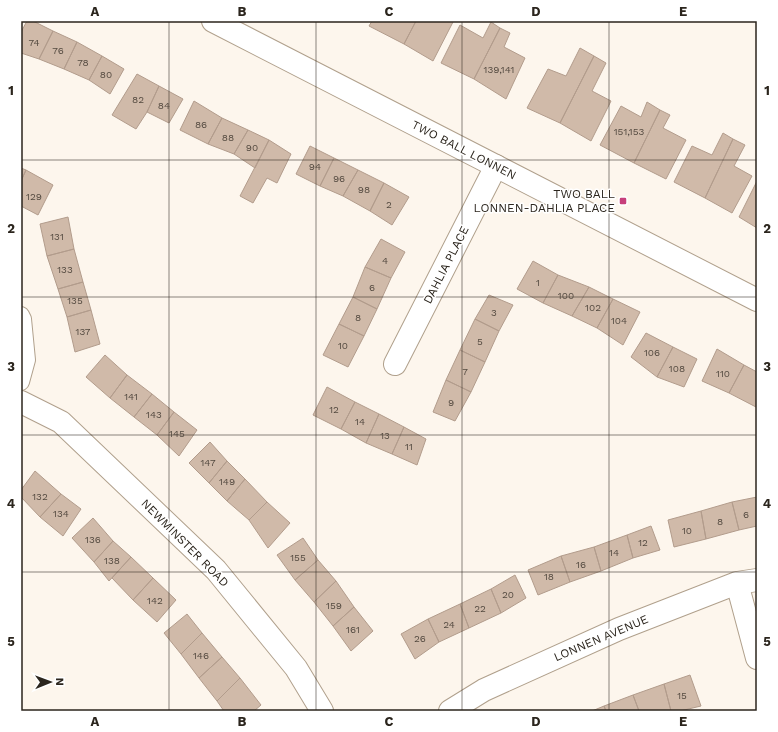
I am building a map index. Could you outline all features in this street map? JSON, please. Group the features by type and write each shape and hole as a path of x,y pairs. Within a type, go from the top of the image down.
{"street":[{"name":"TWO BALL LONNEN","path":"213,21 757,300"},
{"name":"DAHLIA PLACE","path":"395,364 496,166"},
{"name":"NEWMINSTER ROAD","path":"21,402 60,422 216,570 296,668 322,711"},
{"path":"747,581 757,658"},
{"name":"LONNEN AVENUE","path":"450,711 484,690 618,628 747,581"}],"lane":[{"path":"21,315 27,360 21,382"}],"building":[{"path":"27,21 33,21 53,31 39,59 21,53 21,32"},
{"path":"372,21 416,21 404,44 369,26"},
{"path":"416,21 453,22 433,61 404,44"},
{"path":"491,22 500,28 474,79 441,63 460,25 483,38"},
{"path":"500,28 510,33 504,47 525,58 506,99 474,79"},
{"path":"53,31 77,42 64,69 39,59"},
{"path":"77,42 102,56 89,80 64,69"},
{"path":"580,48 594,56 560,123 527,108 548,69 566,76"},
{"path":"102,56 124,69 110,94 89,80"},
{"path":"594,56 606,63 592,91 611,101 591,141 560,123"},
{"path":"137,74 159,86 147,112 136,129 112,115"},
{"path":"159,86 183,99 169,123 147,112"},
{"path":"194,101 222,118 208,144 180,130"},
{"path":"647,102 660,110 634,163 600,145 621,106 641,117"},
{"path":"660,110 670,115 663,128 686,140 666,179 634,163"},
{"path":"222,118 248,130 234,154 208,144"},
{"path":"248,130 269,140 255,168 234,154"},
{"path":"723,133 733,139 705,198 674,182 692,146 712,155"},
{"path":"733,139 745,145 734,166 752,176 732,213 705,198"},
{"path":"269,140 291,154 277,183 267,178 253,203 240,196"},
{"path":"310,146 334,158 320,186 296,174"},
{"path":"334,158 358,170 343,196 320,186"},
{"path":"21,168 26,170 21,181"},
{"path":"26,170 53,185 38,215 21,206 21,181"},
{"path":"358,170 384,183 370,211 343,196"},
{"path":"757,181 757,228 739,217"},
{"path":"384,183 409,197 392,225 370,211"},
{"path":"68,217 74,249 47,256 40,224"},
{"path":"381,239 405,252 391,278 365,267"},
{"path":"74,249 83,282 58,289 47,256"},
{"path":"533,261 558,275 543,303 517,289"},
{"path":"365,267 391,278 377,309 353,297"},
{"path":"558,275 589,287 572,316 543,303"},
{"path":"83,282 91,310 67,317 58,289"},
{"path":"589,287 613,299 597,328 572,316"},
{"path":"489,295 513,305 499,331 475,319"},
{"path":"353,297 377,309 364,336 339,324"},
{"path":"613,299 640,312 623,345 597,328"},
{"path":"91,310 100,344 75,352 67,317"},
{"path":"475,319 499,331 485,362 460,350"},
{"path":"339,324 364,336 348,367 323,355"},
{"path":"646,333 673,347 657,377 631,357"},
{"path":"673,347 697,359 684,387 657,377"},
{"path":"717,349 744,365 729,393 702,381"},
{"path":"460,350 485,362 471,392 446,380"},
{"path":"105,355 127,375 110,398 86,377"},
{"path":"744,365 757,372 756,407 729,393"},
{"path":"127,375 152,394 134,417 110,398"},
{"path":"446,380 471,392 455,421 433,412"},
{"path":"327,387 355,402 341,429 313,415"},
{"path":"152,394 174,412 157,435 134,417"},
{"path":"355,402 379,414 366,443 341,429"},
{"path":"174,412 197,430 179,456 157,435"},
{"path":"379,414 404,427 392,454 366,443"},
{"path":"404,427 426,439 417,465 392,454"},
{"path":"210,442 227,461 209,483 189,463"},
{"path":"227,461 245,479 227,501 209,483"},
{"path":"35,471 61,494 40,517 21,497 21,490"},
{"path":"245,479 267,502 249,520 227,501"},
{"path":"61,494 81,509 63,536 40,517"},
{"path":"757,497 757,526 739,530 732,502"},
{"path":"267,502 290,523 268,548 249,520"},
{"path":"732,502 739,530 706,539 701,511"},
{"path":"701,511 706,539 674,547 668,520"},
{"path":"93,518 113,541 94,562 72,538"},
{"path":"651,526 660,550 633,558 627,535"},
{"path":"627,535 633,558 601,571 594,547"},
{"path":"303,538 318,560 295,580 277,555"},
{"path":"113,541 131,557 109,581 94,562"},
{"path":"594,547 601,571 570,582 561,556"},
{"path":"561,556 570,582 538,595 528,570"},
{"path":"131,557 153,578 133,600 112,578"},
{"path":"318,560 336,581 314,602 295,580"},
{"path":"515,575 526,598 501,613 491,589"},
{"path":"153,578 176,600 157,622 133,600"},
{"path":"336,581 354,607 333,626 314,602"},
{"path":"491,589 501,613 469,628 460,604"},
{"path":"460,604 469,628 439,642 428,619"},
{"path":"354,607 373,631 351,651 333,626"},
{"path":"187,614 202,633 181,654 164,633"},
{"path":"428,619 439,642 415,659 401,634"},
{"path":"202,633 222,657 199,678 181,654"},
{"path":"222,657 240,678 217,701 199,678"},
{"path":"690,675 701,706 680,711 671,711 664,684"},
{"path":"240,678 261,705 254,711 224,711 217,701"},
{"path":"664,684 671,711 639,711 633,695"},
{"path":"633,695 639,711 606,711 604,706"},
{"path":"604,706 606,711 592,711"}],"place":[{"name":"TWO BALL LONNEN-DAHLIA PLACE","path":"623,201"}]}
